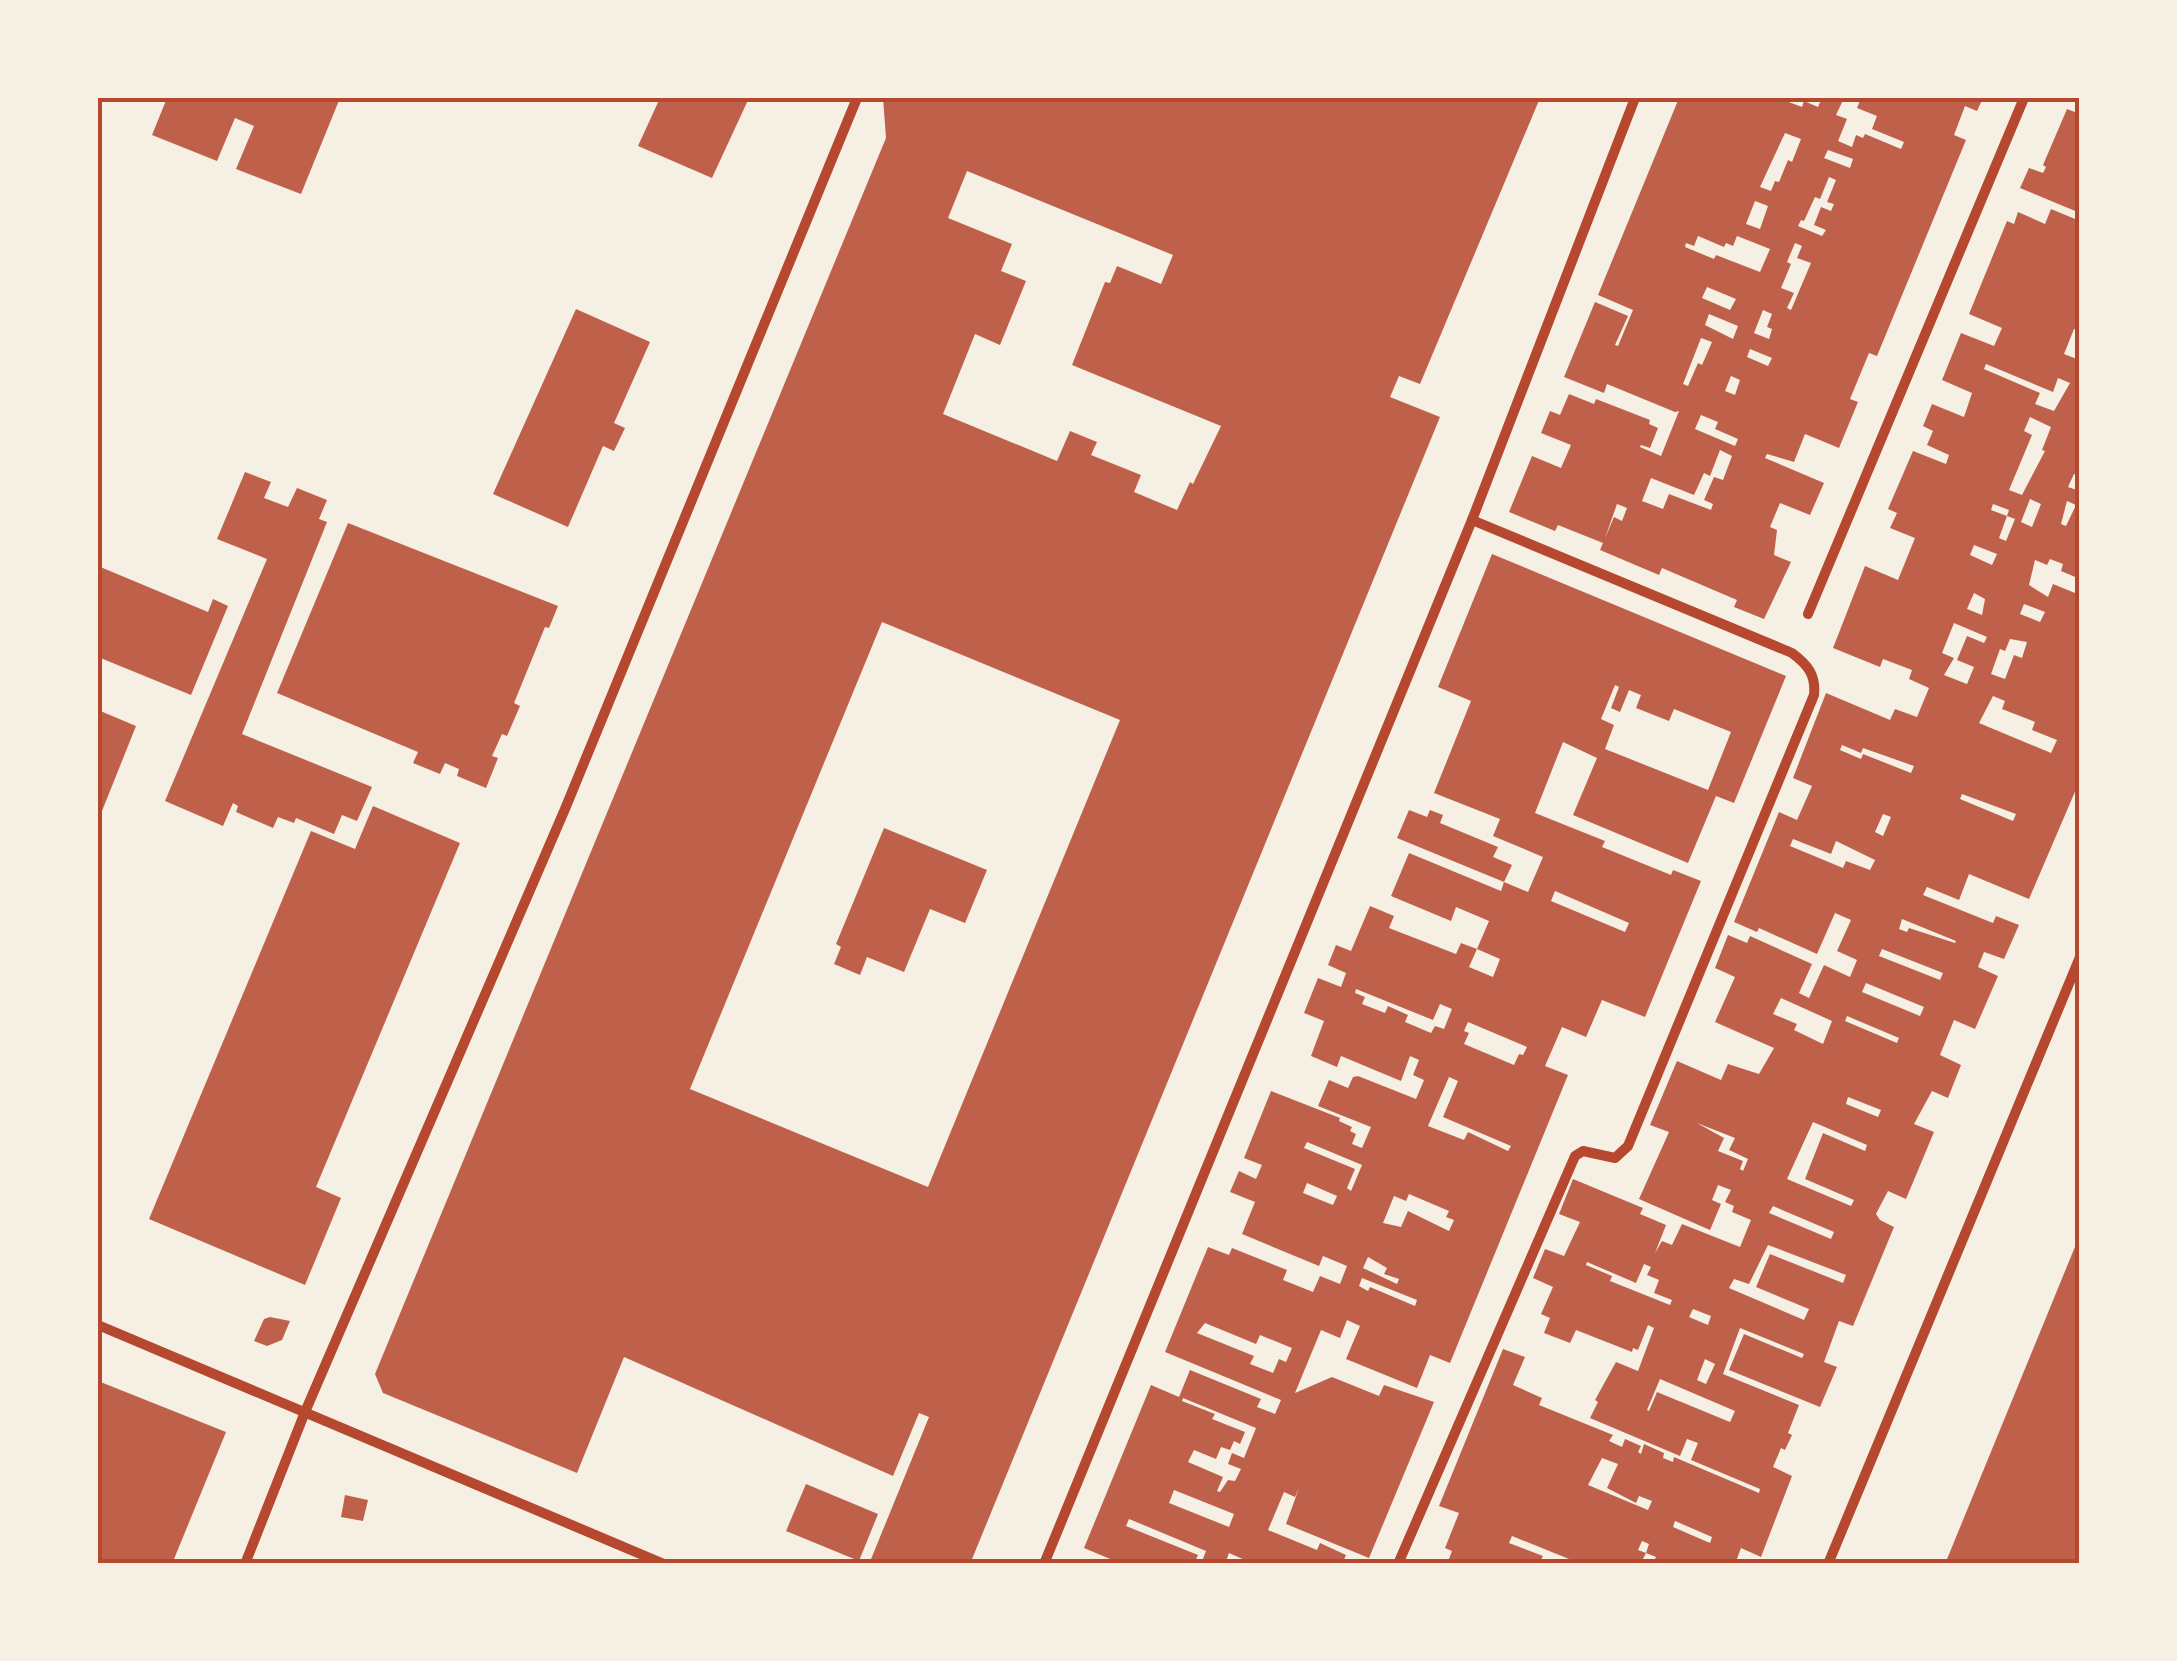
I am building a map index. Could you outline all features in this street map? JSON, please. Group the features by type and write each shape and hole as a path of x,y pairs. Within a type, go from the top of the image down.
{"street":[{"path":"245,1564 305,1412 564,809 857,98"},
{"path":"1044,1564 1472,520 1636,98"},
{"path":"1808,614 2024,98"},
{"path":"1398,1564 1575,1156 1584,1151 1615,1158 1628,1146 1814,695 1816,682 1810,668 1792,653 1472,520"},
{"path":"1828,1564 2080,957"},
{"path":"98,1326 664,1564"}],"building":[{"path":"167,98 340,98 301,194 236,169 254,126 235,118 217,161 152,135"},
{"path":"660,98 749,98 712,178 638,146"},
{"path":"883,98 1540,98 1420,384 1399,376 1390,397 1440,417 970,1564 869,1564 929,1417 919,1413 893,1476 624,1357 577,1473 383,1393 375,1374 886,138","holes":["967,171 1173,255 1161,284 1117,266 1110,283 1105,282 1072,365 1221,426 1177,510 1134,492 1141,475 1091,455 1097,442 1070,431 1057,461 943,414 975,334 1000,345 1026,281 1001,271 1012,244 948,218","882,622 1120,720 928,1187 690,1089"]},
{"path":"1679,98 1778,98 1802,107 1804,101 1818,107 1822,98 1844,98 1836,115 1847,119 1838,141 1852,147 1856,135 1863,138 1865,134 1901,149 1904,142 1872,129 1877,116 1857,108 1861,98 1983,98 1977,111 1965,106 1954,135 1966,140 1877,356 1869,353 1850,399 1858,402 1839,448 1805,434 1794,462 1767,454 1765,458 1824,483 1810,515 1780,503 1770,527 1777,530 1774,555 1791,562 1764,619 1734,607 1737,600 1662,568 1659,575 1600,550 1603,543 1558,525 1555,531 1509,512 1532,456 1561,468 1571,445 1541,433 1550,411 1560,415 1569,394 1594,404 1596,399 1650,420 1649,424 1658,428 1650,448 1640,447 1661,456 1679,411 1607,384 1604,393 1564,377 1595,302 1628,316 1615,345 1618,346 1633,310 1598,295","holes":["1785,133 1801,139 1792,162 1788,160 1779,182 1775,181 1771,191 1760,187","1828,150 1853,159 1850,168 1824,158","1829,177 1836,180 1827,202 1834,204 1831,211 1821,207 1814,225 1826,230 1822,236 1798,226 1815,197 1820,199","1755,201 1768,206 1760,229 1746,224","1698,236 1724,247 1726,243 1733,246 1737,236 1770,249 1760,272 1716,255 1714,259 1685,247 1686,243 1694,246","1795,243 1802,246 1797,258 1811,263 1791,310 1787,308 1794,293 1781,288 1791,264 1787,262","1707,287 1736,299 1730,310 1702,298","1763,310 1772,314 1767,327 1772,329 1769,339 1754,333","1709,314 1738,326 1733,339 1705,325","1701,338 1712,342 1702,365 1698,363 1688,386 1683,384","1750,349 1772,358 1768,366 1747,357","1731,376 1740,380 1735,395 1725,391","1701,415 1718,422 1715,429 1738,439 1735,446 1695,429","1720,450 1732,456 1723,480 1714,477 1704,500 1713,504 1711,510 1669,494 1663,509 1642,501 1651,478 1694,495 1704,473 1710,476","1617,504 1627,508 1622,521 1614,517 1605,538"]},
{"path":"2067,109 2080,114 2080,213 2020,188 2029,168 2043,173"},
{"path":"2051,209 2080,221 2080,332 2074,329 2064,354 2077,359 2080,352 2080,476 2074,474 2068,487 2077,490 2080,483 2080,579 2061,571 2063,564 2050,559 2047,565 2035,560 2029,585 2048,597 2053,584 2080,595 2080,780 2029,899 1969,874 1959,900 1927,887 1923,895 1993,923 1996,916 2019,925 2004,959 1984,952 1978,967 1998,976 1975,1029 1954,1020 1940,1055 1961,1065 1948,1098 1932,1091 1914,1124 1934,1132 1906,1199 1888,1191 1876,1214 1894,1227 1853,1326 1839,1321 1824,1362 1837,1367 1820,1407 1729,1370 1744,1334 1802,1358 1804,1354 1740,1328 1723,1374 1799,1405 1788,1433 1792,1435 1773,1467 1792,1476 1761,1557 1741,1548 1735,1564 1653,1564 1573,1564 1574,1561 1512,1536 1509,1543 1543,1556 1541,1560 1550,1564 1447,1564 1452,1551 1445,1548 1459,1513 1439,1506 1503,1349 1525,1357 1513,1385 1542,1398 1539,1405 1613,1435 1609,1441 1622,1447 1625,1439 1641,1446 1641,1454 1644,1444 1664,1453 1663,1458 1673,1462 1674,1457 1759,1493 1760,1489 1691,1460 1698,1443 1687,1439 1680,1456 1590,1418 1598,1402 1595,1400 1616,1362 1638,1371 1654,1328 1648,1325 1638,1350 1633,1348 1632,1352 1576,1330 1570,1343 1544,1333 1550,1318 1541,1314 1553,1287 1533,1278 1545,1249 1564,1256 1580,1222 1559,1214 1573,1179 1643,1208 1640,1214 1666,1225 1655,1253 1662,1241 1672,1245 1682,1224 1740,1247 1751,1220 1732,1212 1734,1206 1725,1202 1731,1190 1718,1185 1712,1200 1721,1204 1710,1230 1639,1199 1669,1132 1650,1125 1677,1061 1721,1080 1728,1064 1759,1074 1774,1048 1715,1022 1735,977 1715,968 1728,935 1747,943 1750,936 1812,964 1799,993 1809,998 1824,965 1850,977 1857,960 1837,951 1851,920 1835,913 1817,954 1759,928 1757,932 1734,922 1779,812 1797,820 1812,786 1793,778 1826,693 1890,720 1895,709 1917,717 1929,688 1909,679 1912,670 1883,659 1880,667 1833,648 1865,566 1898,580 1915,538 1890,528 1897,513 1888,509 1913,451 1946,464 1949,455 1927,445 1933,431 1923,426 1932,404 1964,417 1972,393 1942,380 1961,333 1994,346 2002,328 1969,314 2007,221 2014,224 2018,212 2045,224","holes":["1986,364 2053,392 2058,378 2070,383 2054,411 2035,404 2040,393 1984,369","2030,417 2051,427 2042,450 2045,451 2022,495 2009,490 2032,435 2024,431","2030,499 2041,504 2032,527 2021,522","2067,501 2076,505 2066,526 2061,524","1993,504 2009,510 2007,516 1991,510","2007,516 2015,519 2006,541 1999,538","1974,545 1997,554 1992,565 1970,555","1974,593 1985,599 1982,615 1967,609","2024,604 2045,612 2040,622 2020,614","1954,623 1987,637 1984,643 1967,636 1957,660 1974,667 1967,684 1944,675 1954,658 1942,653","2010,639 2027,642 2022,658 2014,655 2005,679 1991,674 2000,649 2005,651","1993,696 2005,701 2002,709 2035,722 2032,730 2057,740 2051,753 1979,723","1842,745 1861,753 1863,748 1914,766 1911,773 1863,754 1861,759 1840,750","1962,794 2016,814 2013,821 1960,799","1883,814 1891,817 1883,836 1875,832","1793,839 1831,854 1836,841 1875,860 1870,870 1846,861 1843,868 1790,846","1902,919 1955,943 1909,928 1907,932 1899,929","1882,949 1943,973 1940,980 1879,956","1866,983 1924,1007 1920,1016 1862,992","1781,998 1832,1021 1823,1044 1794,1030 1797,1024 1773,1014","1847,1016 1899,1038 1897,1043 1845,1021","1848,1097 1881,1110 1878,1117 1846,1104","1813,1122 1867,1145 1865,1151 1823,1133 1805,1179 1854,1200 1851,1206 1787,1179","1697,1123 1735,1138 1729,1150 1748,1159 1743,1171 1743,1161 1718,1151 1724,1138","1773,1206 1834,1232 1831,1239 1769,1213","1768,1245 1846,1275 1843,1283 1770,1254 1756,1287 1809,1309 1804,1320 1729,1288 1734,1279 1749,1284","1587,1262 1636,1283 1644,1264 1651,1267 1647,1275 1659,1280 1654,1293 1672,1300 1670,1305 1610,1281 1612,1276 1586,1265","1693,1309 1711,1316 1708,1325 1689,1317","1705,1359 1715,1364 1706,1384 1697,1380","1660,1379 1735,1411 1730,1422 1657,1392 1647,1410","1602,1458 1618,1464 1607,1488 1636,1503 1639,1496 1652,1501 1648,1510 1588,1485","1675,1521 1712,1537 1710,1543 1673,1527","1642,1541 1649,1544 1646,1553 1638,1550","1646,1553 1656,1557 1653,1564 1643,1559"]},
{"path":"576,309 650,342 614,423 625,428 614,451 603,446 568,527 493,494"},
{"path":"245,472 271,482 264,498 288,507 297,488 327,500 319,519 327,522 242,734 372,787 357,821 342,815 334,834 296,818 294,823 278,817 273,828 236,812 238,806 233,803 223,826 165,801 267,559 217,539"},
{"path":"348,523 558,606 549,628 545,627 514,703 520,706 507,736 502,734 492,756 498,758 486,788 457,776 459,769 445,763 440,774 413,763 418,752 277,693"},
{"path":"1492,554 1786,676 1734,803 1716,796 1688,863 1573,815 1597,758 1563,742 1535,813 1605,841 1602,847 1671,875 1673,870 1701,881 1645,1017 1602,1000 1586,1037 1562,1027 1545,1066 1568,1075 1450,1363 1430,1355 1417,1388 1346,1359 1360,1326 1347,1320 1340,1338 1321,1330 1295,1393 1332,1377 1379,1396 1384,1385 1434,1402 1369,1558 1286,1524 1299,1488 1295,1497 1284,1492 1268,1530 1317,1550 1320,1543 1346,1555 1342,1564 1254,1564 1229,1553 1225,1564 1201,1564 1206,1551 1129,1519 1126,1526 1198,1555 1194,1564 1122,1564 1084,1548 1151,1385 1179,1397 1190,1370 1261,1399 1257,1407 1275,1414 1281,1400 1165,1352 1208,1247 1229,1255 1232,1248 1287,1270 1283,1280 1313,1292 1320,1276 1340,1284 1347,1266 1323,1256 1319,1266 1242,1234 1255,1202 1230,1192 1239,1171 1256,1179 1262,1165 1244,1158 1271,1091 1340,1118 1356,1134 1352,1144 1362,1148 1371,1127 1318,1106 1329,1080 1348,1088 1353,1077 1358,1076 1416,1099 1424,1080 1413,1075 1419,1060 1410,1056 1401,1081 1341,1056 1337,1067 1311,1056 1324,1021 1304,1013 1318,978 1341,987 1346,973 1328,965 1336,945 1351,951 1370,906 1394,916 1389,928 1456,954 1461,943 1477,949 1489,921 1456,907 1451,921 1391,896 1409,853 1501,891 1504,882 1528,892 1543,857 1493,836 1500,819 1434,793 1471,701 1438,687","holes":["1615,685 1619,687 1611,708 1620,712 1629,690 1641,695 1636,708 1669,721 1674,709 1731,732 1708,790 1605,749 1614,725 1601,719","1555,891 1629,923 1625,932 1551,901","1477,949 1500,959 1493,977 1469,967","1356,989 1433,1020 1440,1004 1452,1009 1444,1029 1435,1026 1431,1033 1405,1022 1408,1015 1388,1006 1385,1013 1362,1004 1365,997 1355,993","1468,1022 1527,1047 1514,1065 1464,1044","1449,1077 1458,1081 1443,1117 1511,1146 1508,1151 1468,1132 1464,1140 1428,1126","1307,1142 1362,1165 1351,1191 1347,1188 1355,1169 1304,1148","1307,1183 1337,1196 1333,1205 1303,1193","1409,1194 1449,1211 1446,1217 1454,1220 1449,1231 1408,1211 1401,1227 1383,1223 1394,1196 1406,1201","1368,1257 1387,1268 1384,1274 1399,1279 1397,1284 1363,1268","1362,1278 1417,1300 1415,1306 1370,1287 1368,1291 1359,1286","1205,1323 1256,1344 1260,1335 1292,1348 1286,1362 1279,1359 1273,1373 1250,1364 1254,1356 1197,1333","1183,1398 1256,1428 1244,1458 1232,1453 1228,1464 1241,1469 1235,1481 1228,1480 1220,1492 1217,1491 1223,1477 1188,1462 1194,1450 1216,1459 1221,1447 1230,1450 1234,1441 1240,1444 1245,1432 1212,1419 1215,1414 1182,1401","1174,1490 1234,1514 1229,1527 1169,1503"]},
{"path":"98,566 208,612 213,599 228,606 191,695 98,657"},
{"path":"98,710 136,726 98,821"},
{"path":"373,806 460,843 316,1187 341,1198 305,1285 149,1219 311,831 355,849"},
{"path":"1409,810 1427,817 1430,810 1443,815 1440,823 1498,847 1493,857 1512,865 1504,882 1397,838"},
{"path":"884,828 987,870 965,923 930,909 904,972 867,957 860,975 834,964 841,947 836,944"},
{"path":"2079,1237 2080,1564 1945,1564"},
{"path":"264,1319 290,1321 282,1340 267,1346 254,1341"},
{"path":"98,1381 226,1432 172,1564 98,1564"},
{"path":"806,1484 878,1514 859,1561 786,1531"},
{"path":"345,1495 368,1500 363,1521 341,1517"}]}
